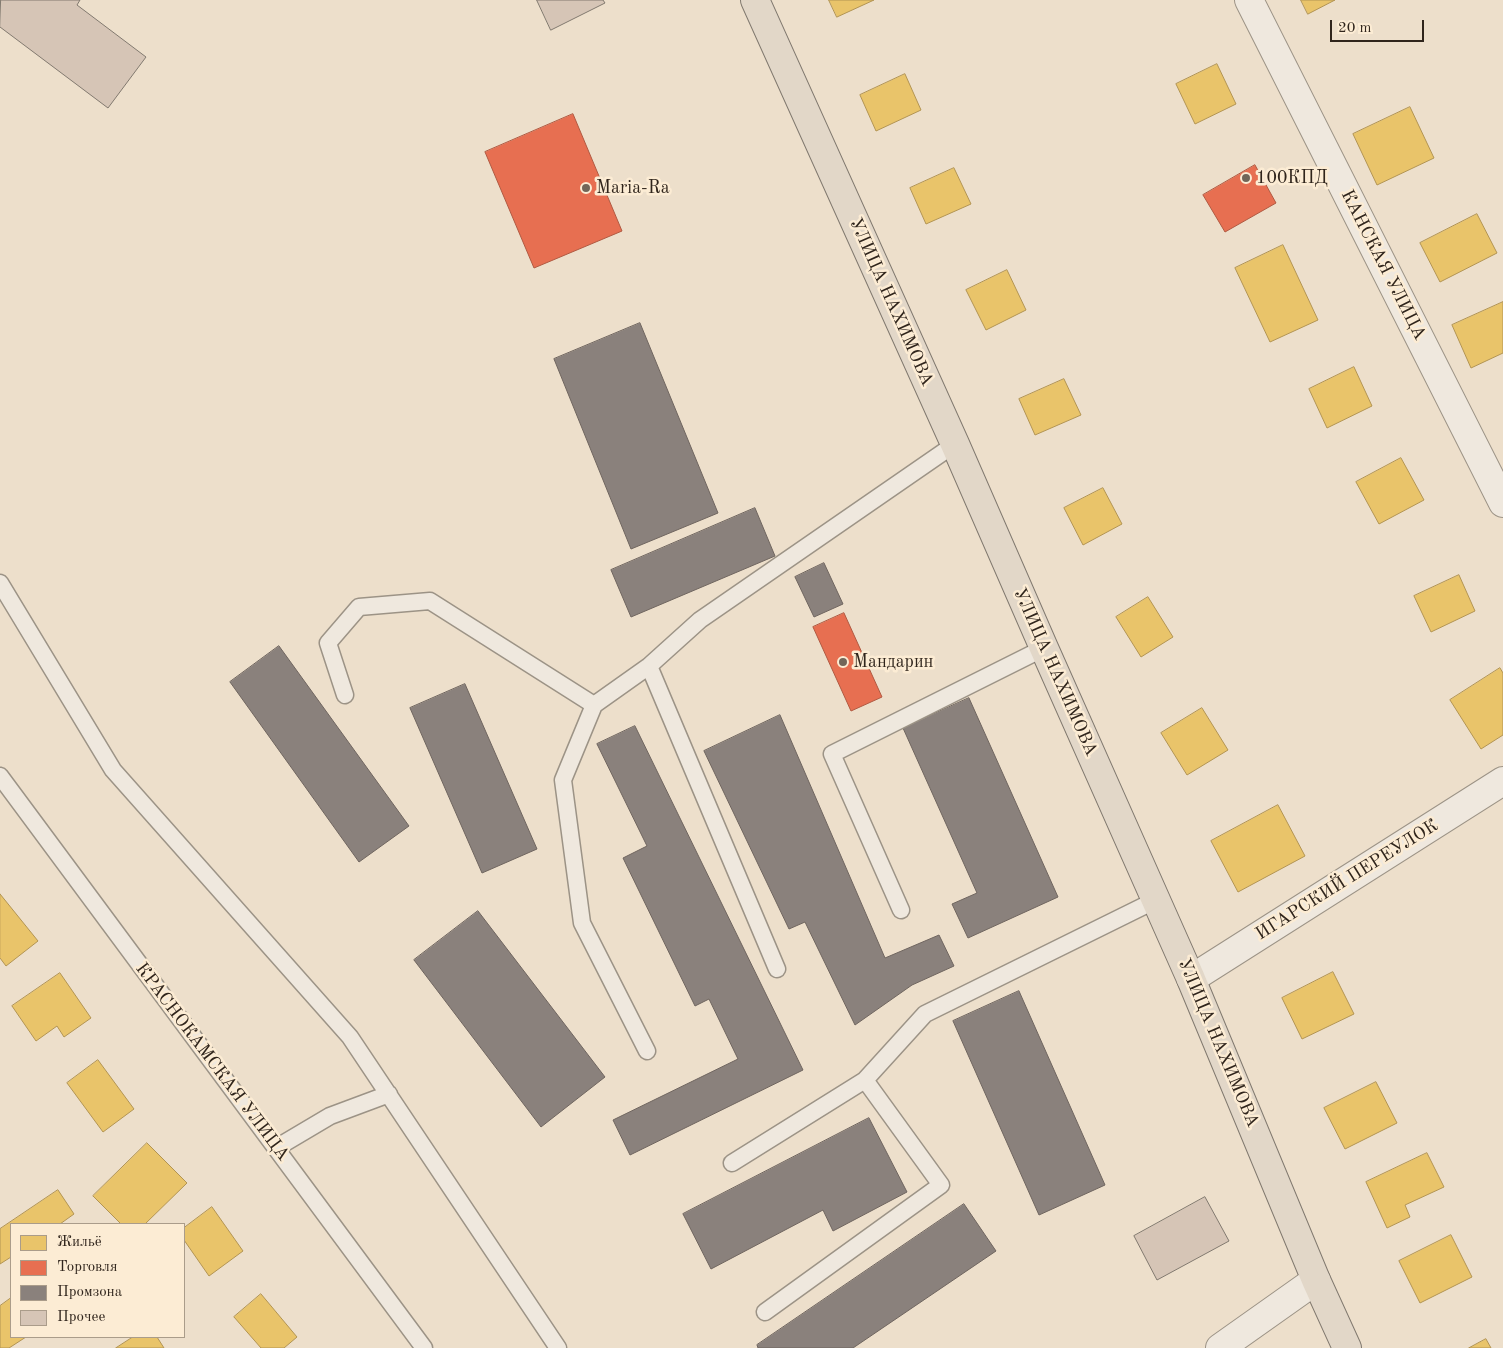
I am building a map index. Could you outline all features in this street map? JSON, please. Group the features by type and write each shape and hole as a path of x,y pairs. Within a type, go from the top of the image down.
{"main road":[{"name":"УЛИЦА НАХИМОВА","path":"755,0 955,444 1191,979 1316,1280 1347,1348"}],"street":[{"name":"КАНСКАЯ УЛИЦА","path":"1250,0 1503,503"},
{"name":"ИГАРСКИЙ ПЕРЕУЛОК","path":"1191,979 1503,781"},
{"path":"1220,1348 1316,1280"}],"lane":[{"path":"647,1051 582,924 563,780 594,705 649,666 700,620 955,444"},
{"path":"0,583 113,770 350,1037 558,1348"},
{"path":"345,695 328,642 359,607 430,601 594,705"},
{"path":"901,910 832,754 1044,648"},
{"path":"649,666 777,968"},
{"name":"КРАСНОКАМСКАЯ УЛИЦА","path":"0,776 424,1348"},
{"path":"732,1163 865,1080 925,1014 1156,900"},
{"path":"765,1312 941,1185 865,1080"},
{"path":"276,1148 330,1116 389,1094"}],"building: Жильё":[{"path":"829,0 874,0 837,17"},
{"path":"1301,0 1335,0 1308,14"},
{"path":"1217,64 1236,104 1195,124 1176,84"},
{"path":"905,74 921,110 876,131 860,95"},
{"path":"1410,107 1434,158 1377,185 1353,134"},
{"path":"954,168 971,204 926,224 910,188"},
{"path":"1477,214 1497,253 1440,282 1420,243"},
{"path":"1283,245 1318,320 1270,342 1235,268"},
{"path":"1007,270 1026,310 986,330 966,290"},
{"path":"1503,302 1503,353 1471,368 1452,325"},
{"path":"1354,367 1372,406 1327,428 1309,389"},
{"path":"1064,379 1081,415 1035,435 1019,399"},
{"path":"1401,458 1424,500 1379,524 1356,482"},
{"path":"1103,488 1122,524 1083,545 1064,508"},
{"path":"1459,575 1475,611 1431,632 1414,596"},
{"path":"1148,597 1173,637 1141,657 1116,617"},
{"path":"1500,668 1503,673 1503,735 1481,749 1450,700"},
{"path":"1202,708 1228,750 1187,775 1161,733"},
{"path":"1278,805 1305,856 1238,892 1211,841"},
{"path":"0,894 38,941 6,966 0,958"},
{"path":"1333,972 1354,1014 1302,1039 1282,998"},
{"path":"60,973 91,1018 64,1037 57,1026 36,1041 12,1006"},
{"path":"98,1060 134,1109 103,1132 67,1083"},
{"path":"1376,1082 1397,1123 1345,1149 1324,1108"},
{"path":"147,1143 187,1183 146,1223 120,1223 93,1196"},
{"path":"1427,1153 1444,1187 1405,1205 1410,1217 1387,1228 1366,1182"},
{"path":"58,1190 74,1214 61,1223 10,1223 10,1258 0,1264 0,1229"},
{"path":"212,1207 243,1251 209,1276 185,1241 185,1227"},
{"path":"1451,1235 1472,1277 1420,1303 1399,1261"},
{"path":"261,1294 297,1337 284,1348 261,1348 234,1317"},
{"path":"10,1299 10,1338 24,1338 9,1348 0,1348 0,1306"},
{"path":"131,1338 158,1338 164,1348 116,1348"},
{"path":"1486,1339 1491,1348 1469,1348"}],"building: Торговля":[{"path":"573,114 622,231 534,268 485,152"},
{"path":"1255,165 1276,203 1225,232 1203,195"},
{"path":"844,613 882,697 851,711 813,627"}],"building: Промзона":[{"path":"640,323 718,513 631,549 554,359"},
{"path":"755,508 775,556 631,617 611,570"},
{"path":"824,563 843,604 814,617 795,577"},
{"path":"279,646 409,826 359,862 230,682"},
{"path":"465,684 537,849 482,873 410,708"},
{"path":"969,698 1058,897 968,938 952,904 977,893 903,728"},
{"path":"780,715 885,958 939,935 954,966 912,985 855,1025 805,922 789,929 704,751"},
{"path":"635,726 803,1070 630,1155 613,1120 738,1059 709,999 695,1006 623,858 647,846 597,744"},
{"path":"478,911 605,1077 541,1127 414,960"},
{"path":"1019,991 1105,1185 1039,1215 953,1021"},
{"path":"869,1118 907,1192 833,1231 823,1210 711,1269 683,1214"},
{"path":"964,1204 996,1251 853,1348 758,1348 757,1345"}],"building: Прочее":[{"path":"1,0 80,0 77,5 146,57 108,108 0,27"},
{"path":"537,0 603,0 605,3 551,30"},
{"path":"1205,1197 1229,1241 1157,1280 1134,1236"}],"place":[{"name":"100КПД","path":"1246,178"},
{"name":"Maria-Ra","path":"586,188"},
{"name":"Мандарин","path":"843,662"}]}
